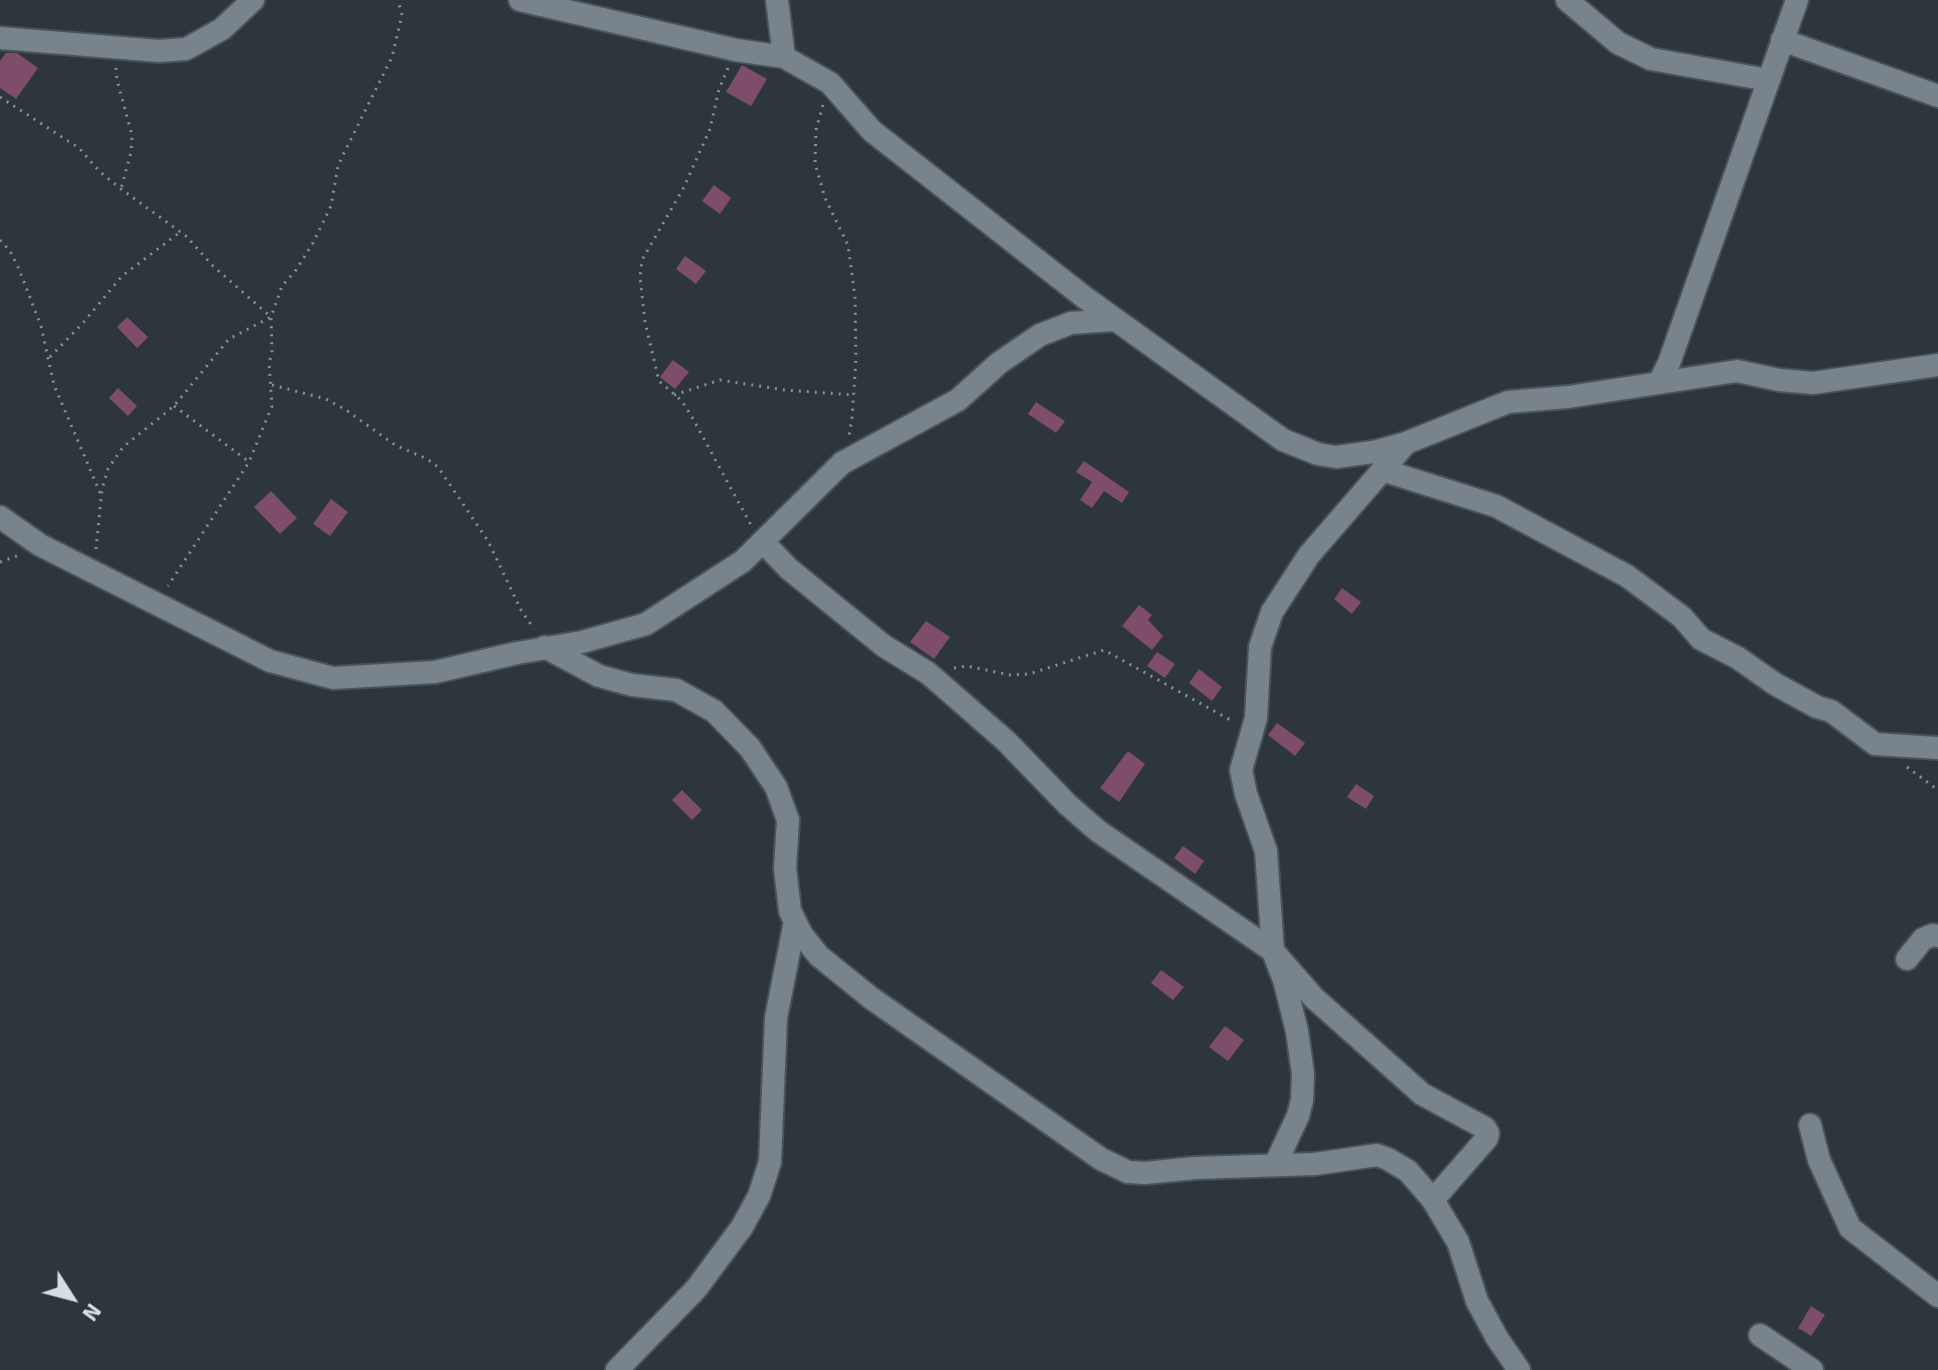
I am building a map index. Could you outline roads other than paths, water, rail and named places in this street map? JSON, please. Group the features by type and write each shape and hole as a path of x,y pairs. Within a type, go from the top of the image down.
{"street":[{"path":"0,38 159,51 186,49 222,29 253,0"},
{"path":"520,0 736,50 784,57 830,83 872,131 1113,320 1224,400 1303,450 1336,457 1373,452 1406,443 1508,402 1568,397 1737,371 1813,383 1938,365"},
{"path":"777,0 784,57"},
{"path":"1567,0 1618,43 1651,59 1768,80"},
{"path":"1659,383 1669,363 1797,0"},
{"path":"1782,40 1938,96"},
{"path":"0,517 40,545 270,661 333,678 435,672 545,647 582,642 646,624 743,561 842,463 958,400 999,363 1040,335 1071,323 1113,320"},
{"path":"1275,1165 1298,1116 1303,1074 1297,1031 1273,951 1266,851 1241,770 1256,718 1260,647 1272,612 1309,555 1406,443"},
{"path":"1382,470 1496,506 1627,576 1682,617 1701,639 1738,658 1775,684 1817,707 1831,711 1875,744 1938,748"},
{"path":"764,543 789,569 884,646 928,673 1006,741 1098,831 1273,951 1314,998 1405,1080 1488,1133 1433,1200"},
{"path":"545,647 599,676 632,685 676,690 714,711 750,748 776,787 788,820 785,868 790,911 802,935 819,956 871,998 1101,1159 1136,1173 1315,1164 1377,1155 1408,1171 1433,1200 1458,1242 1477,1301 1519,1370"},
{"path":"617,1370 696,1289 742,1227 759,1196 770,1162 776,1018 795,921"},
{"path":"1907,959 1923,939 1938,936"},
{"path":"1810,1125 1819,1160 1850,1228 1938,1296"},
{"path":"1760,1335 1812,1370"}]}
